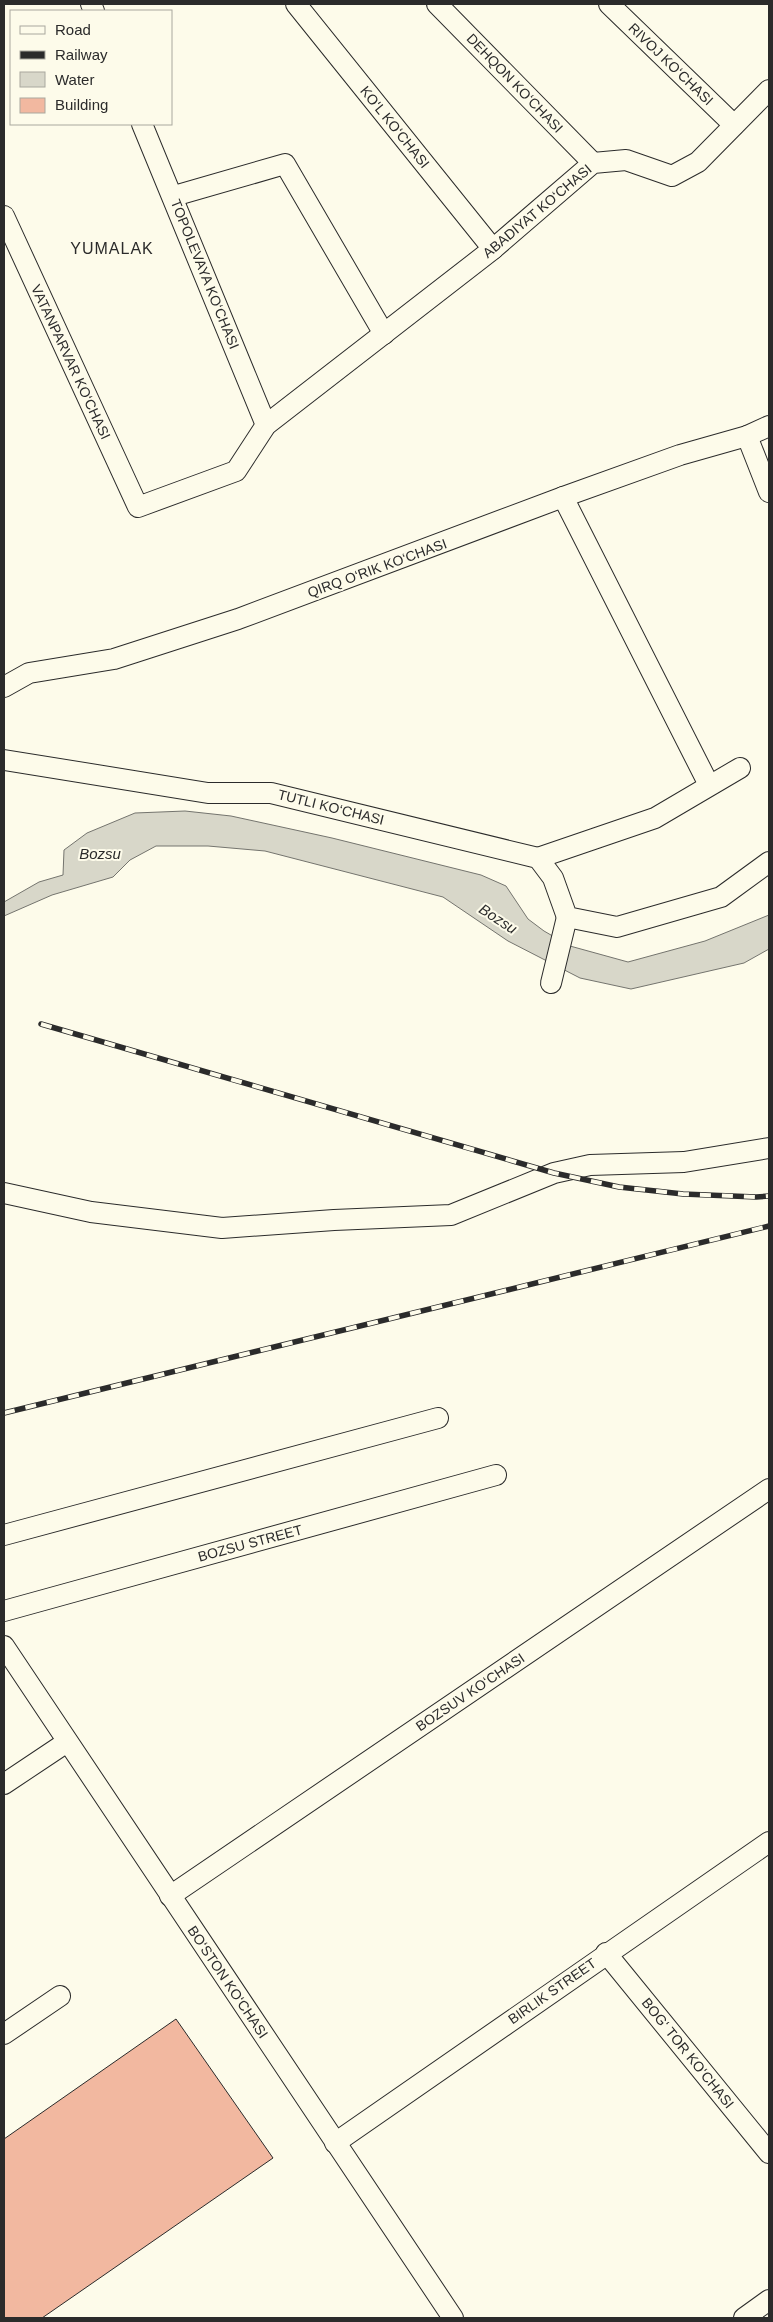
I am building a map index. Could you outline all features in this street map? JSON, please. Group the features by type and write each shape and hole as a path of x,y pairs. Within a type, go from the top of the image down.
{"street":[{"name":"KO‘L KO‘CHASI","path":"296,4 493,249"},
{"name":"DEHQON KO‘CHASI","path":"438,4 593,163"},
{"name":"RIVOJ KO‘CHASI","path":"608,4 734,125"},
{"name":"ABADIYAT KO‘CHASI","path":"138,507 236,471 266,425 493,249 593,163 626,160 672,176 698,162 769,90"},
{"name":"TOPOLEVAYA KO‘CHASI","path":"142,125 174,196 266,425"},
{"path":"174,196 285,164 384,334"},
{"name":"VATANPARVAR KO‘CHASI","path":"4,216 138,507"},
{"name":"QIRQ O‘RIK KO‘CHASI","path":"4,687 29,673 114,659 238,620 562,497 680,455 747,436 769,426"},
{"path":"747,436 769,492"},
{"path":"562,497 709,784"},
{"name":"TUTLI KO‘CHASI","path":"4,760 208,793 271,793 538,858"},
{"path":"551,983 567,917 552,878 538,858 655,818 709,784 740,768"},
{"path":"567,917 618,927 721,897 769,862"},
{"path":"4,1193 91,1212 222,1228 334,1220 451,1216 554,1173 590,1165 684,1162 769,1148"},
{"path":"4,1535 438,1418"},
{"name":"BOZSU STREET","path":"4,1612 496,1475"},
{"name":"BOZSUV KO‘CHASI","path":"170,1896 769,1489"},
{"name":"BO‘STON KO‘CHASI","path":"4,1646 453,2318"},
{"path":"4,1784 68,1742"},
{"name":"BIRLIK STREET","path":"336,2143 606,1953 769,1842"},
{"name":"BOG‘ TOR KO‘CHASI","path":"606,1953 769,2153"},
{"path":"4,2034 60,1996"},
{"path":"744,2318 769,2300"}],"water":[{"name":"Bozsu","path":"185,811 231,816 332,838 481,875 506,886 528,919 544,931 570,946 628,962 705,941 769,915 769,949 744,963 631,989 580,978 508,941 443,897 265,851 208,846 156,846 130,860 113,877 52,895 4,916 4,902 39,882 63,875 64,850 87,833 135,813"}],"building":[{"path":"176,2019 273,2158 42,2318 4,2318 4,2139"}],"railway":[{"path":"41,1024 554,1173 619,1187 683,1194 769,1196"},
{"path":"4,1413 769,1226"}],"district":[{"name":"YUMALAK","path":"112,248"}]}
